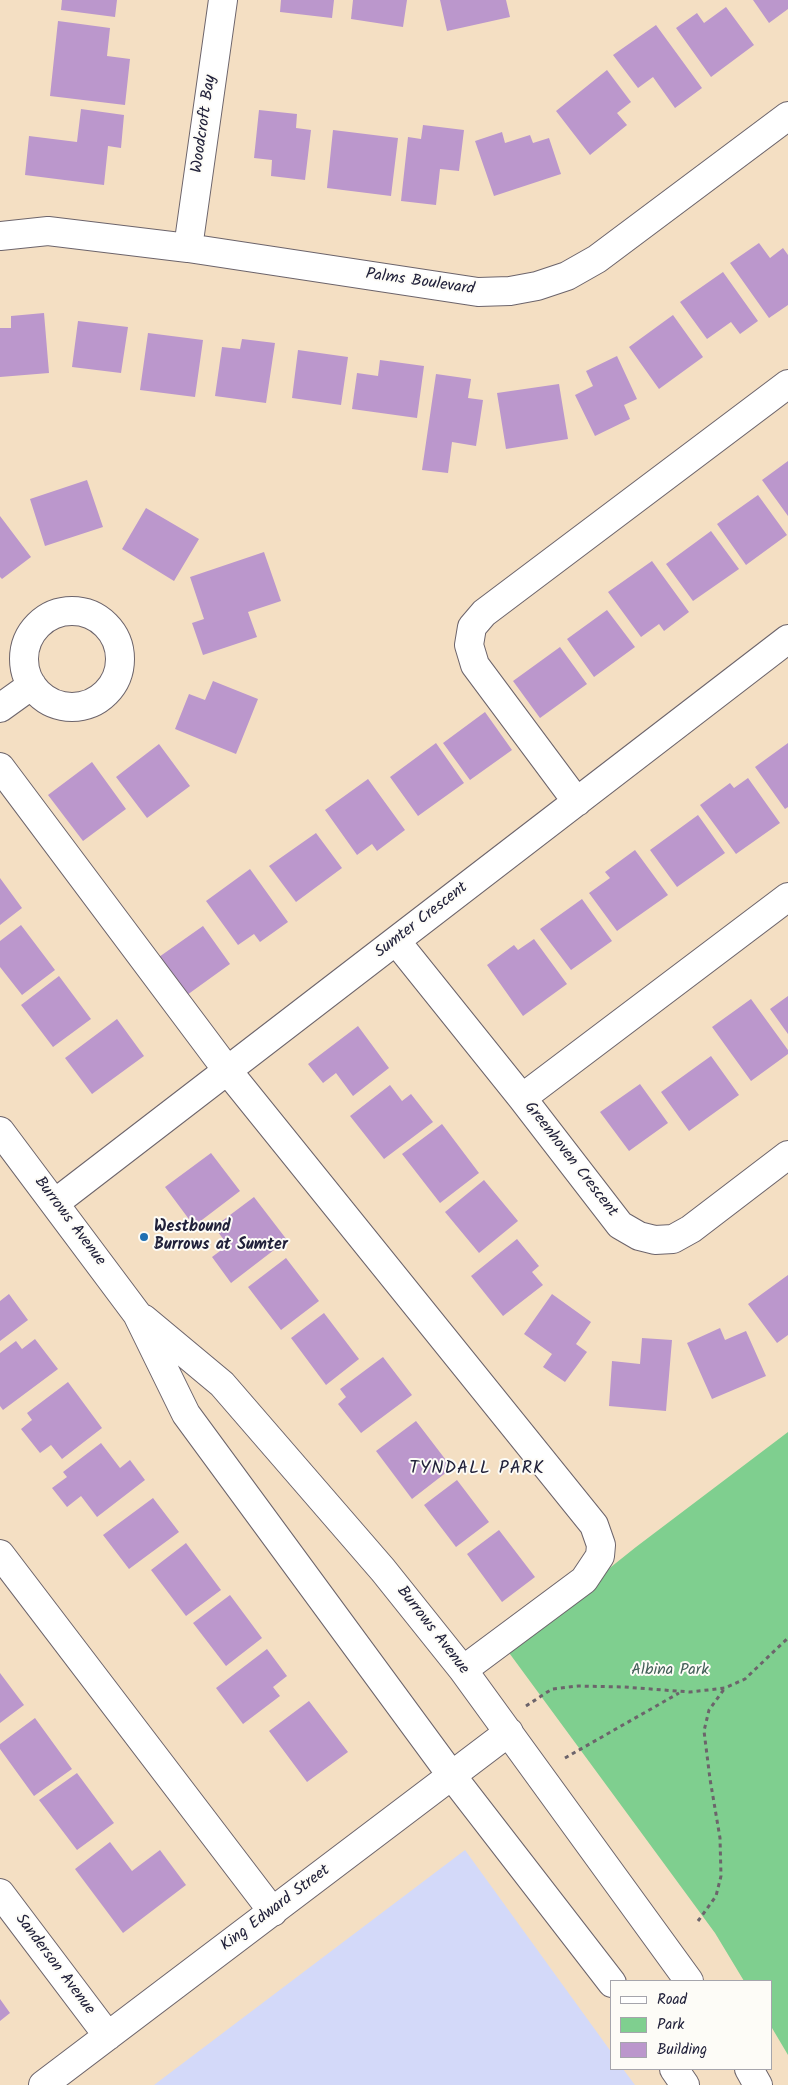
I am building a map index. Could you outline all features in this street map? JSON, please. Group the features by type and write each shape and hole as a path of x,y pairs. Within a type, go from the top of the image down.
{"street":[{"name":"Woodcroft Bay","path":"188,248 223,0"},
{"name":"Palms Boulevard","path":"0,236 48,231 188,248 478,292 510,291 537,286 567,276 597,259 788,116"},
{"path":"577,802 475,665 469,645 472,627 484,613 788,384"},
{"name":"Sumter Crescent","path":"55,1203 788,640"},
{"path":"0,708 32,685"},
{"path":"0,767 227,1070 594,1525 602,1545 600,1556 584,1580 463,1670"},
{"path":"522,1098 788,897"},
{"name":"Greenhoven Crescent","path":"396,941 522,1098 620,1225 639,1236 655,1240 673,1239 691,1229 788,1155"},
{"name":"Burrows Avenue","path":"0,1131 137,1314 186,1414 452,1776 610,1980"},
{"name":"Burrows Avenue","path":"137,1314 222,1384 383,1570 463,1670 688,1980"},
{"path":"0,1554 273,1912"},
{"name":"King Edward Street","path":"43,2085 509,1732"},
{"name":"Sanderson Avenue","path":"0,1894 108,2036"},
{"path":"675,2070 685,2085"},
{"path":"750,2070 758,2085"}],"path":[{"path":"509,1732 526,1706 552,1689 578,1686 608,1686 680,1692 725,1688 745,1679 788,1638"},
{"path":"698,1921 716,1896 721,1876 720,1838 704,1730 709,1710 725,1688"},
{"path":"542,1777 570,1755 680,1692"}],"shaded area":[{"path":"465,1850 610,2050 610,2070 624,2070 635,2085 154,2085"}],"green space":[{"name":"Albina Park","path":"788,1432 788,2055 773,2030 773,1980 743,1980 715,1933 507,1650 636,1547"}],"building":[{"path":"62,0 117,0 115,17 61,10"},
{"path":"281,0 334,0 332,18 280,12"},
{"path":"353,0 407,0 403,27 351,19"},
{"path":"440,0 506,0 510,17 447,31"},
{"path":"753,0 788,0 788,9 769,23"},
{"path":"726,7 754,45 711,77 676,28 697,13 704,23"},
{"path":"58,21 110,28 107,56 130,59 125,105 50,96"},
{"path":"656,25 702,88 675,108 653,77 638,88 613,55"},
{"path":"607,70 631,102 617,113 627,125 590,155 556,111"},
{"path":"81,109 124,115 121,148 108,146 104,185 25,175 29,136 77,142"},
{"path":"259,110 297,114 296,128 311,130 305,180 271,176 272,160 254,158"},
{"path":"423,125 464,130 459,171 440,169 436,205 401,201 408,137 421,139"},
{"path":"333,130 398,138 391,196 327,188"},
{"path":"502,132 505,143 530,135 533,143 549,138 561,174 494,196 475,141"},
{"path":"759,243 770,258 783,248 788,255 788,305 769,318 730,263"},
{"path":"723,272 758,321 740,334 731,322 707,339 680,302"},
{"path":"44,313 49,373 0,377 0,328 11,328 11,316"},
{"path":"673,315 703,357 659,389 629,347"},
{"path":"78,321 128,327 121,373 72,367"},
{"path":"148,333 203,340 195,397 140,390"},
{"path":"242,339 275,343 266,403 215,396 222,347 240,349"},
{"path":"298,350 348,357 341,405 292,398"},
{"path":"617,356 637,399 624,405 630,419 595,436 575,395 593,386 586,371"},
{"path":"380,360 424,366 417,418 352,409 357,373 378,376"},
{"path":"436,374 471,379 468,398 483,400 476,446 452,442 448,473 422,470"},
{"path":"559,384 568,439 506,449 497,393"},
{"path":"788,461 788,516 762,480"},
{"path":"87,480 103,527 45,546 30,499"},
{"path":"758,495 787,535 746,565 717,524"},
{"path":"146,508 199,539 174,581 122,549"},
{"path":"0,516 31,557 2,579 0,577"},
{"path":"711,531 739,569 693,601 666,564"},
{"path":"264,552 281,601 248,612 257,637 203,655 192,623 204,619 190,577"},
{"path":"652,561 689,612 664,631 659,624 641,637 608,592"},
{"path":"607,610 635,647 594,677 567,639"},
{"path":"560,647 587,684 540,718 513,681"},
{"path":"213,681 258,699 236,754 175,729 189,694 205,700"},
{"path":"485,712 512,750 470,780 443,743"},
{"path":"436,743 464,783 418,816 390,777"},
{"path":"788,743 788,807 785,809 755,767"},
{"path":"159,744 190,786 147,818 116,777"},
{"path":"92,762 126,809 83,841 48,795"},
{"path":"748,778 780,823 736,854 700,805 730,783 734,788"},
{"path":"368,779 405,830 377,851 372,844 357,855 325,810"},
{"path":"698,815 725,853 677,887 650,850"},
{"path":"316,833 342,868 296,902 269,866"},
{"path":"635,850 668,895 617,931 589,893 610,878 605,872"},
{"path":"250,869 288,922 260,942 254,934 238,945 206,901"},
{"path":"0,878 22,908 0,925"},
{"path":"582,899 612,941 571,970 540,929"},
{"path":"21,925 55,970 22,995 0,967 0,941"},
{"path":"203,926 230,964 187,995 159,957"},
{"path":"534,939 567,984 523,1016 487,965 514,945 518,950"},
{"path":"59,976 91,1019 53,1047 21,1005"},
{"path":"788,996 788,1034 770,1009"},
{"path":"751,999 788,1050 788,1054 751,1081 712,1027"},
{"path":"117,1019 144,1056 92,1094 65,1058"},
{"path":"358,1026 389,1068 353,1096 336,1073 323,1083 308,1064"},
{"path":"711,1056 739,1095 689,1131 661,1092"},
{"path":"640,1084 668,1123 629,1151 600,1112"},
{"path":"390,1085 402,1101 411,1094 433,1122 384,1159 350,1116"},
{"path":"442,1124 479,1173 440,1203 402,1154"},
{"path":"211,1153 240,1191 194,1226 165,1187"},
{"path":"484,1180 518,1221 479,1253 445,1212"},
{"path":"254,1197 287,1240 231,1283 212,1257 228,1245 214,1227"},
{"path":"517,1239 539,1266 532,1272 543,1285 503,1316 471,1276"},
{"path":"286,1258 319,1301 281,1330 248,1287"},
{"path":"788,1275 788,1335 777,1343 748,1304"},
{"path":"9,1294 28,1320 0,1341 0,1301"},
{"path":"552,1294 591,1322 576,1344 587,1352 565,1382 543,1367 552,1354 524,1334"},
{"path":"324,1313 359,1359 326,1385 291,1338"},
{"path":"720,1328 725,1340 746,1331 766,1376 712,1399 687,1343"},
{"path":"642,1338 672,1340 666,1411 609,1406 612,1361 640,1364"},
{"path":"35,1339 58,1369 3,1410 0,1406 0,1353 16,1341 22,1349"},
{"path":"383,1357 412,1395 361,1433 338,1404 346,1397 340,1389"},
{"path":"68,1382 102,1428 62,1459 51,1445 40,1453 21,1429 32,1420 27,1413"},
{"path":"416,1421 452,1468 412,1499 376,1451"},
{"path":"101,1443 120,1468 130,1460 145,1480 97,1517 81,1496 67,1507 52,1488 67,1477 63,1472"},
{"path":"457,1480 489,1522 456,1547 424,1505"},
{"path":"153,1498 179,1532 129,1569 103,1535"},
{"path":"499,1530 535,1577 502,1602 467,1554"},
{"path":"186,1543 221,1590 186,1616 151,1570"},
{"path":"230,1595 262,1638 226,1666 193,1623"},
{"path":"267,1649 287,1676 273,1687 280,1696 243,1724 216,1688"},
{"path":"0,1673 24,1705 0,1723"},
{"path":"309,1701 348,1752 307,1782 269,1731"},
{"path":"35,1718 72,1769 34,1796 0,1749 0,1744"},
{"path":"77,1773 114,1823 77,1850 39,1800"},
{"path":"110,1842 132,1871 160,1850 186,1885 123,1933 75,1869"},
{"path":"0,1999 10,2013 0,2021"}],"place":[{"name":"Westbound Burrows at Sumter","path":"144,1237"}],"district":[{"name":"TYNDALL PARK","path":"477,1470"}]}
